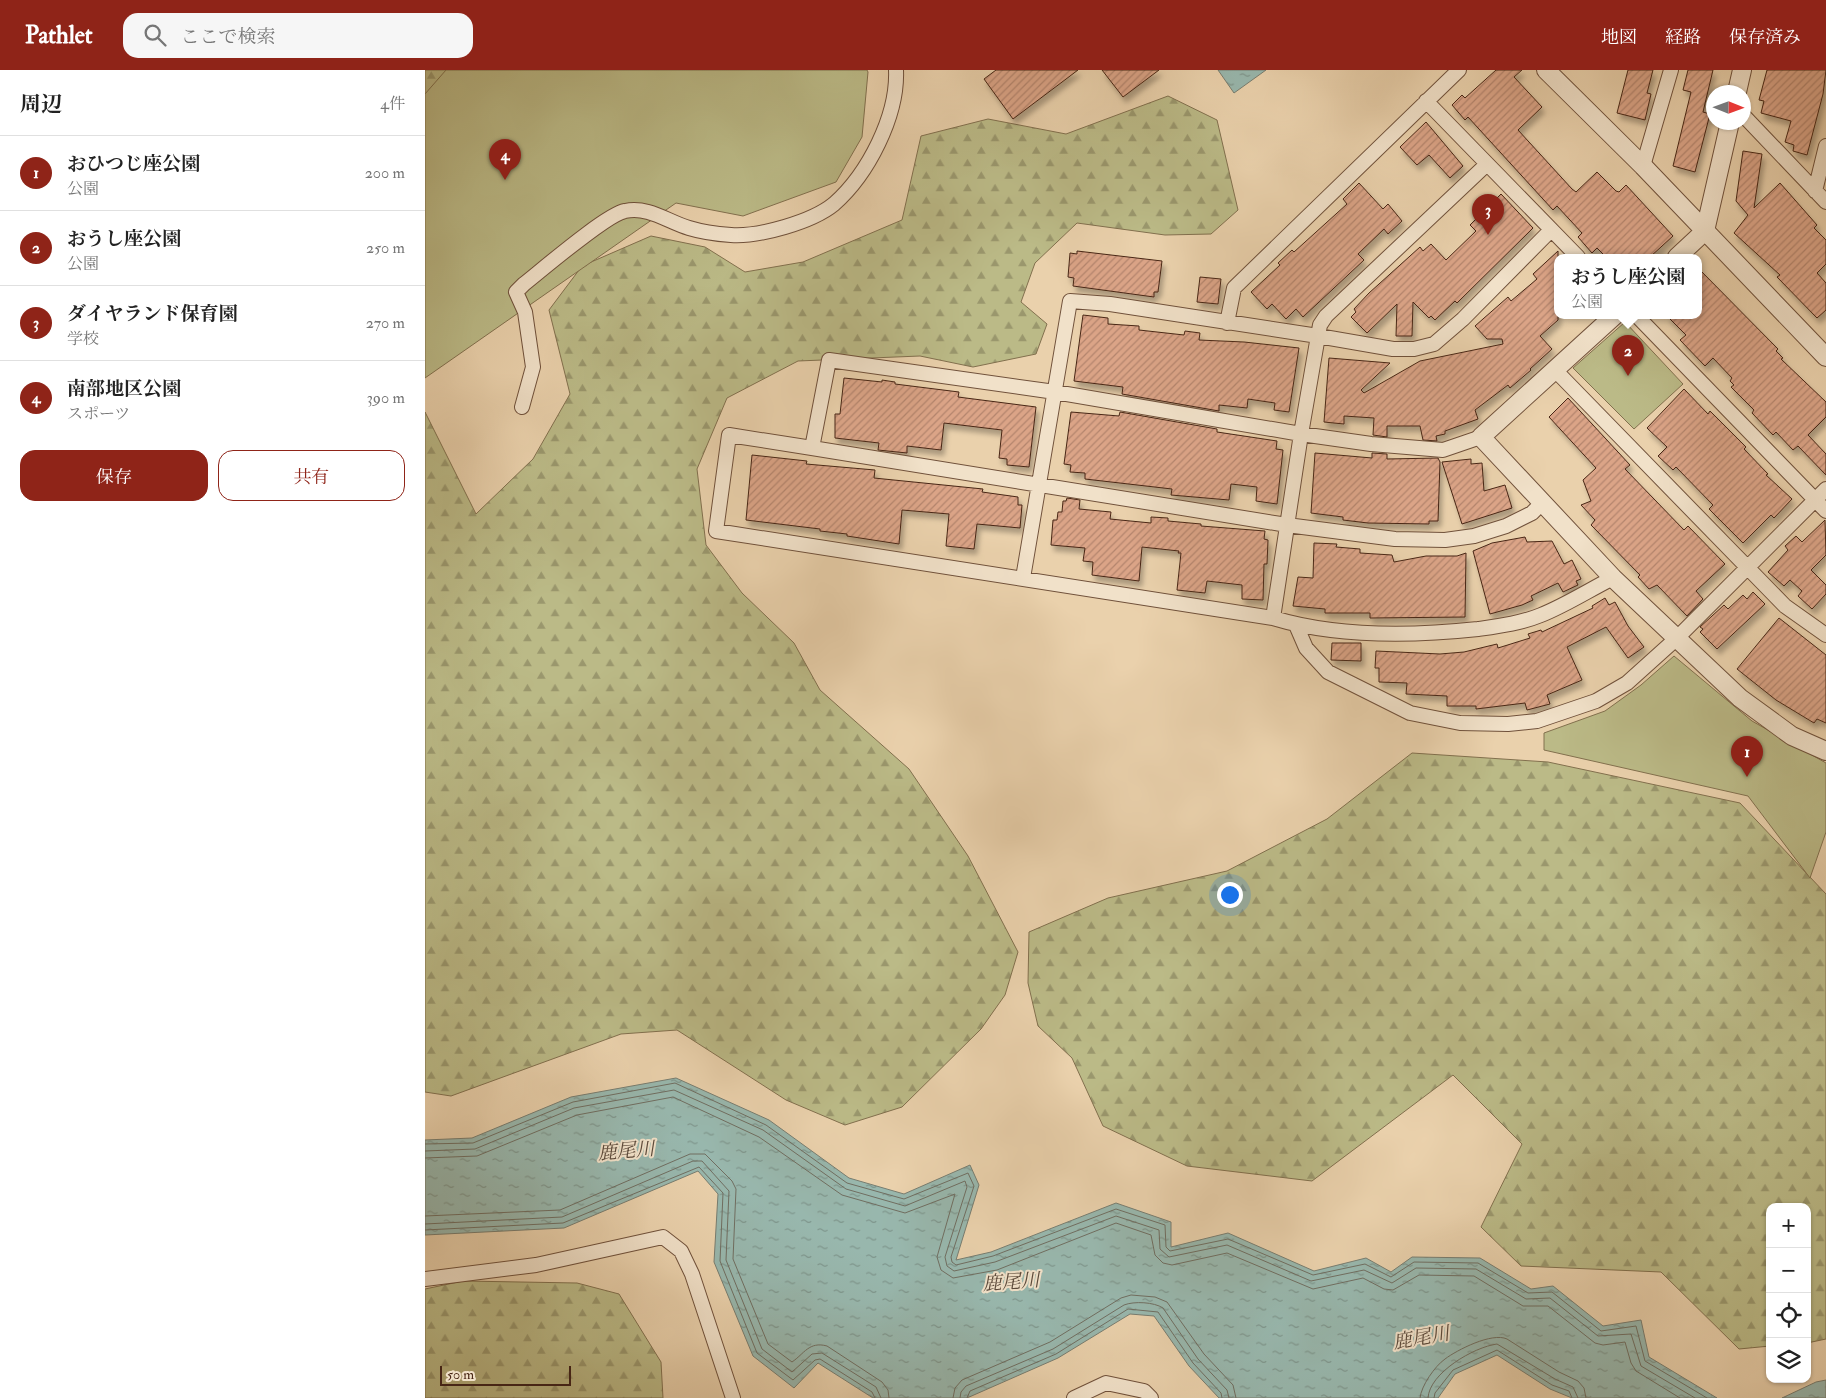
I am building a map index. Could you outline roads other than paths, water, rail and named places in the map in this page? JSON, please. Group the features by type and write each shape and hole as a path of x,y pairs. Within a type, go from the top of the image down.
{"street":[{"path":"522,407 533,367 525,312 516,292 524,284 607,220 624,211 655,213 673,223 692,229 732,235 763,233 793,225 833,204 864,168 878,143 889,116 896,70"},
{"path":"1227,323 1234,288 1459,70"},
{"path":"1546,70 1643,166 1826,357"},
{"path":"1643,166 1671,70"},
{"path":"1739,85 1742,70"},
{"path":"1426,101 1575,254"},
{"path":"1751,123 1826,202"},
{"path":"1680,254 1705,231 1728,130"},
{"path":"1815,191 1826,146"},
{"path":"1273,618 1301,434 1320,326 1326,316 1487,164"},
{"path":"1023,578 1070,301 1110,304 1393,349 1414,349 1434,344 1463,319 1551,230"},
{"path":"812,448 829,360 1055,392 1301,434 1371,444 1443,450 1481,437 1556,371 1611,319"},
{"path":"1640,319 1826,511"},
{"path":"1556,371 1785,606 1826,635"},
{"path":"1542,504 1531,513 1506,526 1474,536 1445,540 1395,540 1287,526 729,435 716,531 1273,618 1296,625 1377,633 1428,634 1503,626 1541,616 1613,578"},
{"path":"1481,437 1613,578 1740,698 1792,736 1826,751"},
{"path":"1296,625 1306,648 1328,672 1410,713 1460,723 1508,724 1537,721 1596,701 1627,683 1677,638 1826,489"},
{"path":"425,1279 537,1266 663,1237 681,1251 692,1274 733,1398"},
{"path":"1074,1398 1106,1383 1144,1391 1151,1398"}],"water":[{"path":"1218,70 1266,70 1234,93"},
{"name":"鹿尾川","path":"676,1078 769,1120 849,1178 904,1194 970,1165 979,1185 956,1260 991,1252 1116,1203 1171,1222 1171,1247 1228,1233 1314,1271 1366,1258 1391,1272 1412,1257 1480,1258 1531,1289 1553,1286 1603,1326 1641,1320 1649,1357 1717,1398 1572,1398 1550,1389 1497,1355 1455,1374 1438,1398 1219,1398 1189,1366 1154,1316 1130,1314 1058,1358 967,1398 873,1398 818,1363 794,1388 753,1356 714,1262 718,1194 698,1171 564,1228 425,1235 425,1140 472,1138 571,1097"},
{"path":"1826,1380 1826,1398 1782,1398 1816,1382"}],"place":[{"name":"南部地区公園","path":"505,180"},
{"name":"ダイヤランド保育園","path":"1488,235"},
{"name":"おうし座公園","path":"1628,376"},
{"name":"おひつじ座公園","path":"1747,777"}]}
